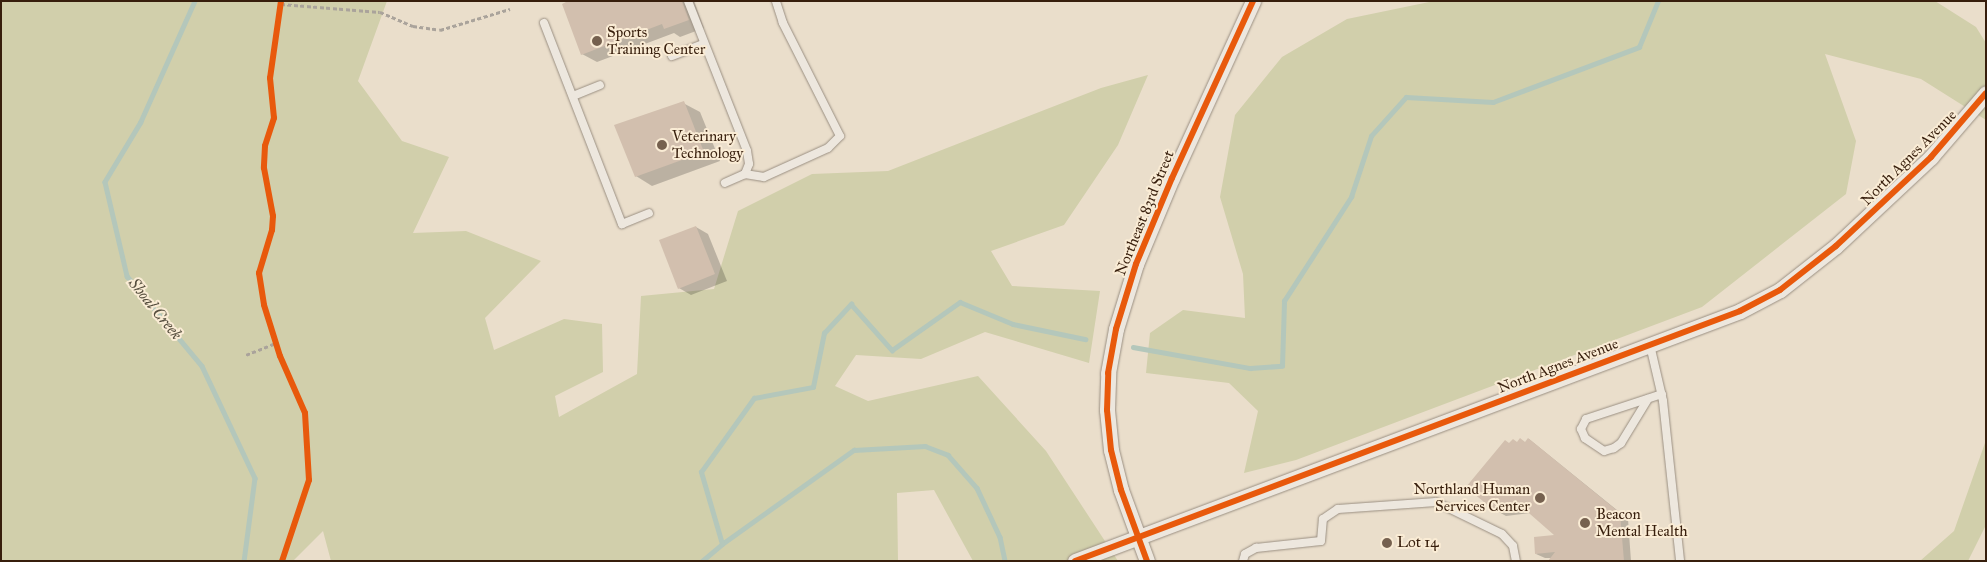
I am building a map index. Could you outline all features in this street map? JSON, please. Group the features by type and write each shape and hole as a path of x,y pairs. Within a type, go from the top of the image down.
{"street":[{"name":"Northeast 83rd Street","path":"1147,561 1121,490 1109,434 1108,373 1116,329 1136,264 1172,178 1253,1"},
{"name":"North Agnes Avenue","path":"1075,561 1740,310 1800,276 1836,246 1931,157 1986,93"}],"lane":[{"path":"688,1 747,151 749,164 745,174"},
{"path":"725,183 745,174 764,177 828,148 840,136 783,23 776,1"},
{"path":"544,22 622,224 649,213"},
{"path":"672,56 704,44"},
{"path":"572,96 600,85"},
{"path":"1650,345 1662,394 1680,561"},
{"path":"1648,399 1621,443 1614,448 1604,451 1585,438 1581,429 1586,419 1662,394"},
{"path":"1243,561 1245,554 1256,548 1321,541 1323,519 1338,509 1436,502 1502,534 1513,546 1516,561"}],"path":[{"path":"279,13 281,2 380,12 413,26 440,30 510,10"},
{"path":"246,355 277,347 274,336"}],"shaded area":[{"path":"1,1 387,1 358,81 402,141 449,157 413,233 466,231 541,261 485,318 494,350 564,319 602,324 603,372 555,396 559,417 637,374 641,296 714,289 738,211 812,174 888,171 1101,88 1148,75 1118,145 1064,225 991,251 1012,286 1100,291 1089,363 985,332 921,359 856,355 835,386 868,401 978,376 1046,451 1118,561 973,561 934,490 897,493 898,561 331,561 323,531 293,561 1,561"},
{"path":"1434,1 1935,1 1976,27 1986,43 1986,120 1921,79 1825,54 1856,141 1846,194 1702,307 1296,460 1244,473 1258,411 1229,383 1146,373 1150,333 1183,310 1245,318 1243,274 1220,197 1235,115 1282,57 1347,19"},
{"path":"1986,440 1986,525 1968,561 1920,561 1954,531"}],"building":[{"name":"Sports Training Center","path":"568,1 682,1 689,20 664,29 662,24 581,55 562,4"},
{"name":"Veterinary Technology","path":"684,101 704,152 635,177 614,125"},
{"path":"696,226 715,274 678,289 659,240"},
{"name":"Northland Human Services Center","path":"1520,438 1525,442 1528,438 1620,513 1624,561 1548,561 1555,552 1535,554 1534,537 1554,535 1523,508 1496,512 1466,487 1505,440 1509,443 1513,439 1517,442"}],"waterway":[{"name":"Shoal Creek","path":"195,1 141,122 105,182 127,276 202,366 255,478 244,561"},
{"path":"1133,347 1250,368 1282,366 1284,301 1351,197 1371,136 1406,97 1493,102 1639,47 1658,1"},
{"path":"702,561 722,544 701,472 754,398 813,387 824,333 851,304 892,350 960,302 1013,324 1085,339"},
{"path":"722,544 854,450 925,446 948,455 977,488 1000,537 1005,561"}],"cycle path":[{"path":"281,1 270,78 274,118 265,146 264,168 273,216 272,230 259,273 264,305 280,356 305,413 309,480 282,561"},
{"path":"1147,561 1121,490 1111,450 1107,410 1108,373 1116,329 1136,264 1172,178 1253,1"},
{"path":"1075,561 1740,311 1780,290 1836,246 1931,157 1986,93"}],"place":[{"name":"Sports Training Center","path":"597,41"},
{"name":"Veterinary Technology","path":"662,145"},
{"name":"Northland Human Services Center","path":"1540,498"},
{"name":"Beacon Mental Health","path":"1585,523"},
{"name":"Lot 14","path":"1387,543"}]}
